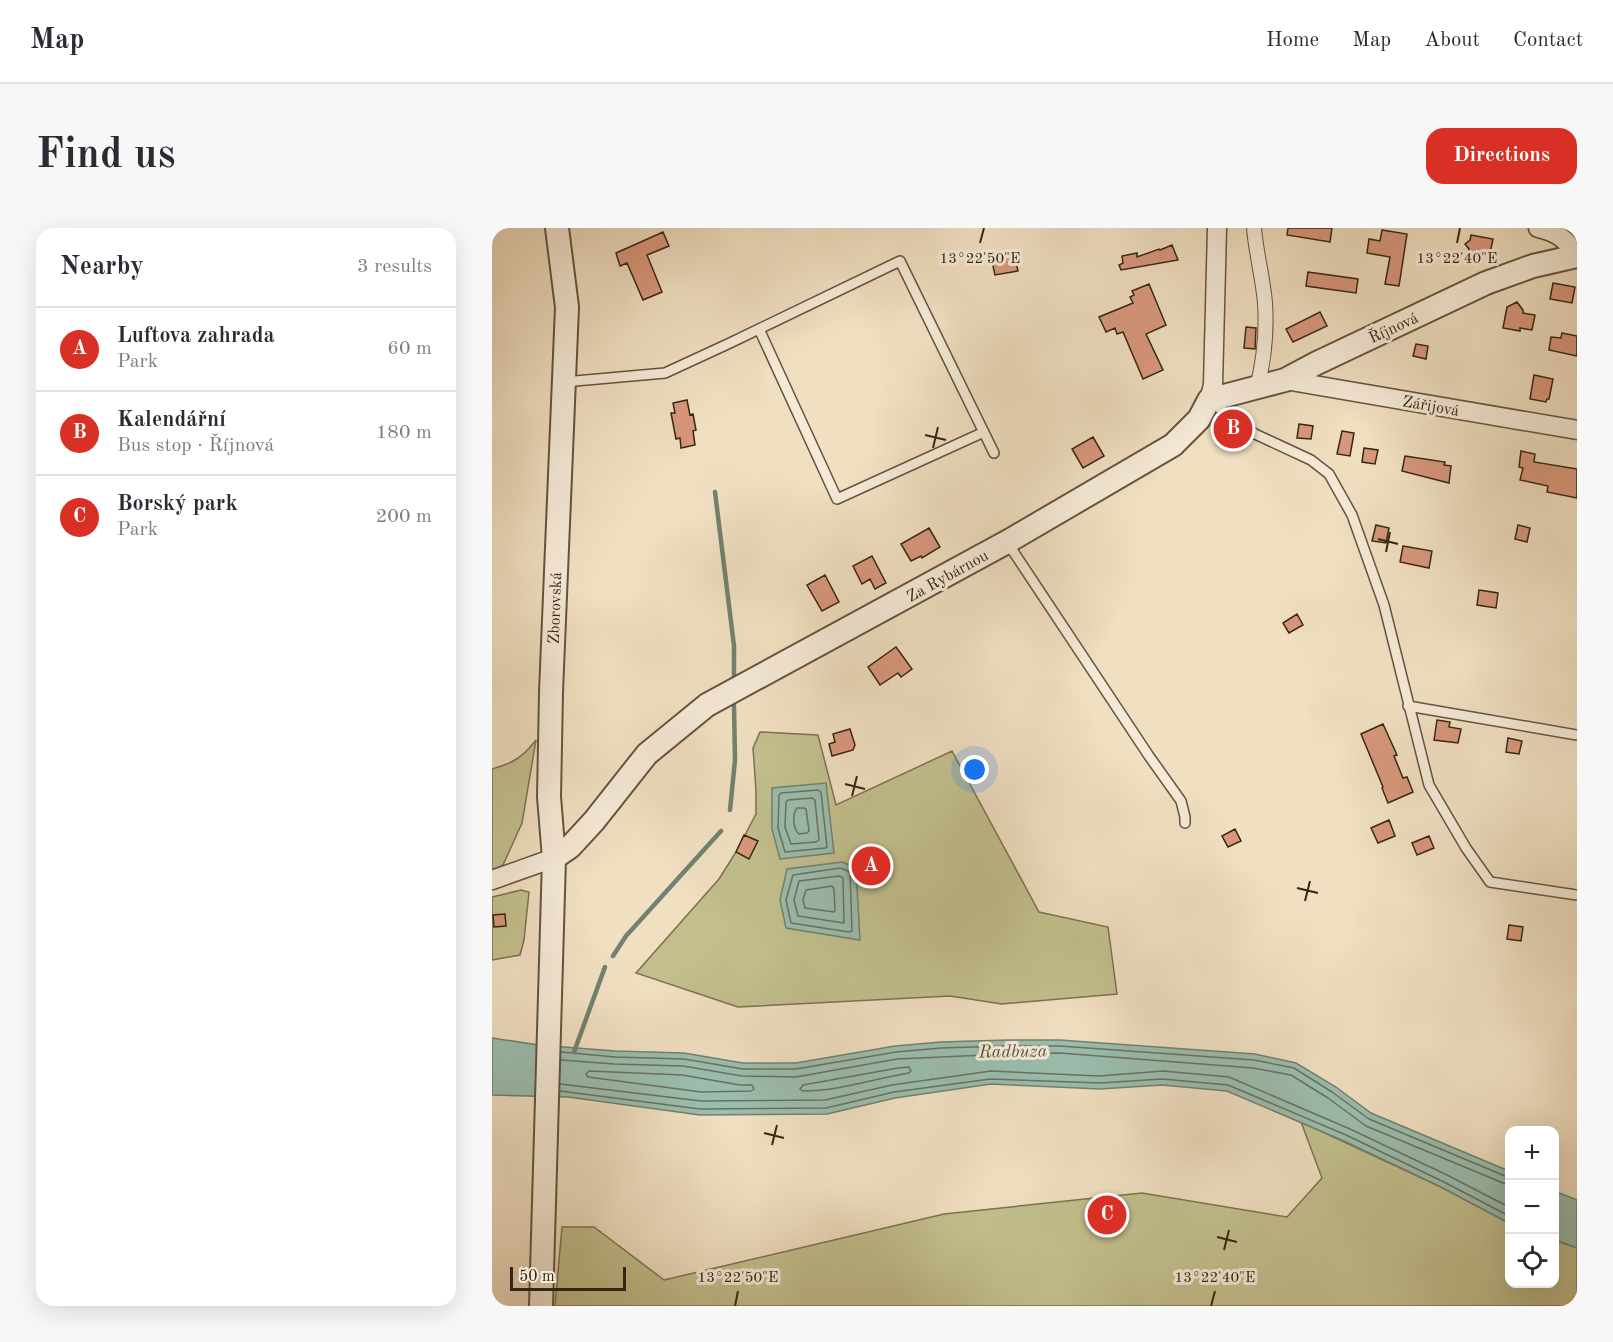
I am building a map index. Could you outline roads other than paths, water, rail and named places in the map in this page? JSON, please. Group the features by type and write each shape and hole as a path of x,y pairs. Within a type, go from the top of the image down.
{"street":[{"name":"Zborovská","path":"541,1306 554,858 549,797 551,692 567,307 557,228"},
{"name":"Za Rybárnou","path":"554,858 570,847 594,821 647,754 707,705 1007,542 1173,445 1199,419 1209,400 1213,385 1217,228"},
{"path":"1254,228 1265,304 1265,340 1262,370 1257,388"},
{"path":"1538,228 1562,237 1576,256"},
{"name":"Říjnová","path":"1209,400 1286,380 1486,283 1533,266 1576,256"},
{"name":"Zářijová","path":"1286,380 1577,430"},
{"path":"492,880 554,858"}],"lane":[{"path":"564,382 665,373 900,261 994,453"},
{"path":"759,329 837,499 984,432"},
{"path":"1209,400 1255,434 1311,460 1329,474 1352,515 1384,605 1430,785 1466,848 1490,882 1577,895"},
{"path":"1007,542 1181,801 1185,823"},
{"path":"1408,706 1577,735"}],"water":[{"path":"826,783 834,853 780,859 772,829 772,788"},
{"path":"842,862 856,868 860,940 786,928 780,900 787,869"},
{"name":"Radbuza","path":"492,1038 539,1045 615,1051 684,1053 743,1063 796,1063 895,1046 1008,1040 1060,1040 1255,1054 1296,1063 1336,1087 1371,1113 1505,1169 1505,1221 1441,1187 1344,1141 1227,1091 1162,1085 1100,1089 991,1084 895,1098 827,1114 700,1115 568,1097 492,1095"},
{"path":"1559,1193 1577,1200 1577,1248 1559,1241"}],"waterway":[{"path":"715,492 734,646 734,677"},
{"path":"730,810 735,760 734,705"},
{"path":"613,956 626,936 721,831"},
{"path":"574,1052 605,967"}],"place":[{"name":"Kalendářní","path":"1233,429"},
{"name":"Luftova zahrada","path":"871,866"},
{"name":"Borský park","path":"1107,1215"}]}
